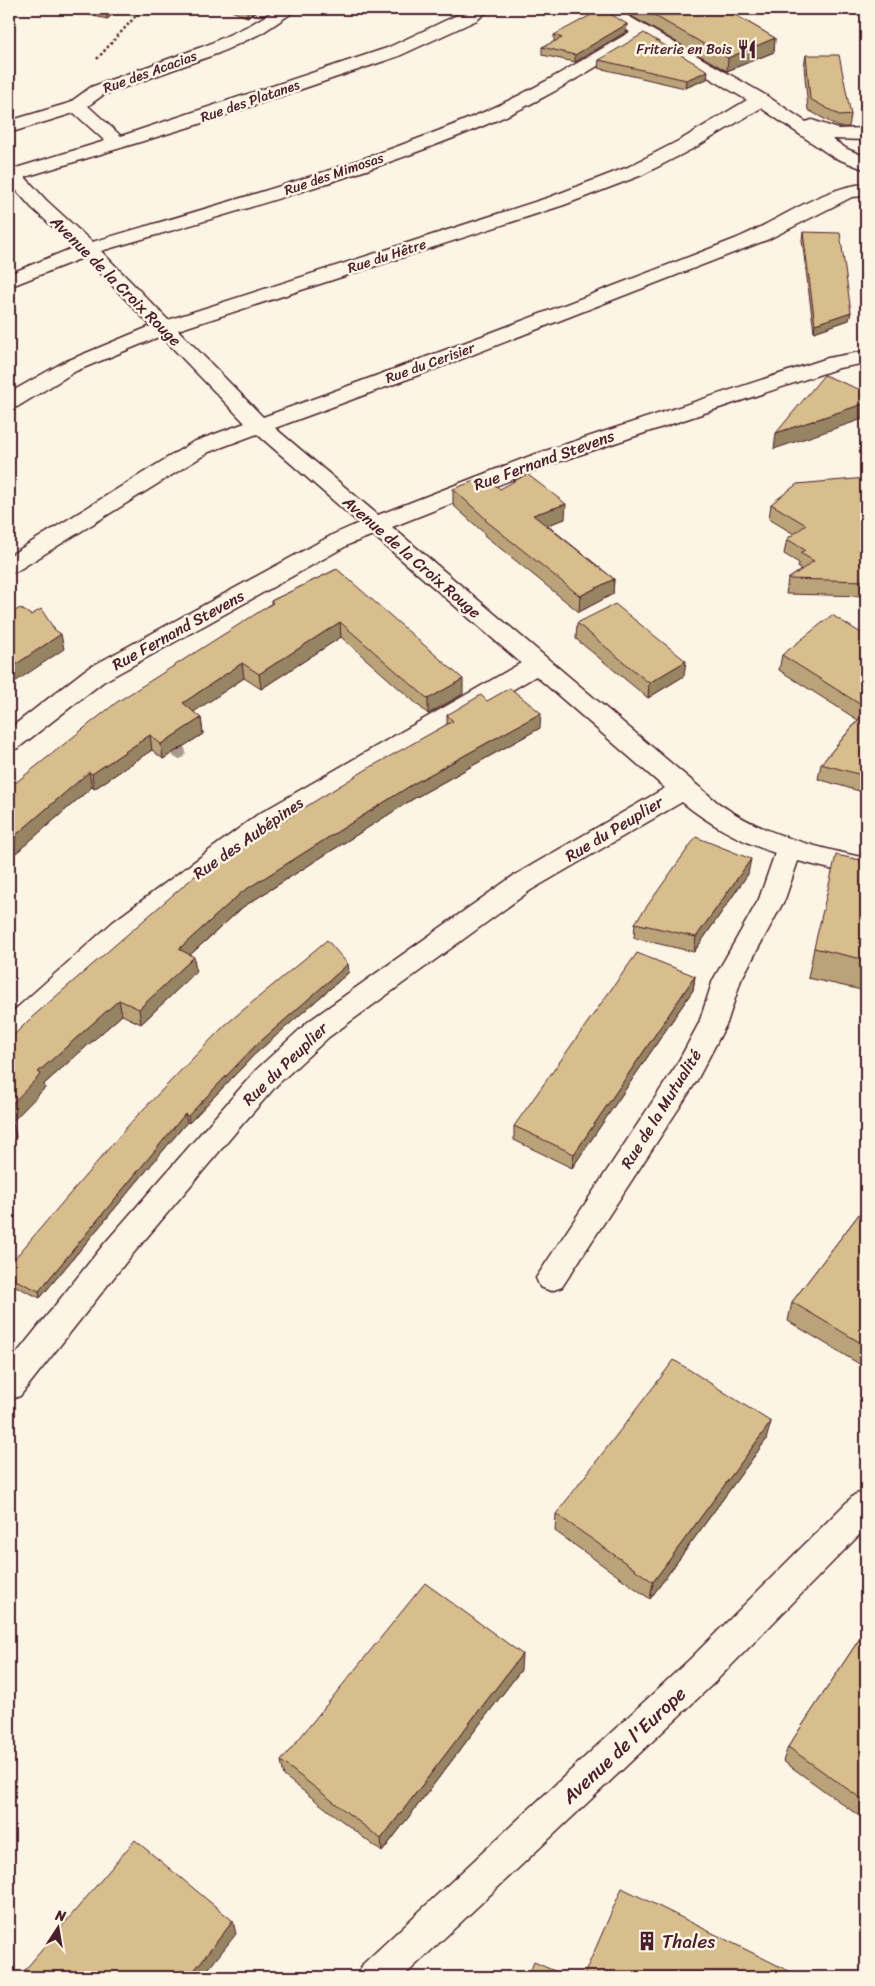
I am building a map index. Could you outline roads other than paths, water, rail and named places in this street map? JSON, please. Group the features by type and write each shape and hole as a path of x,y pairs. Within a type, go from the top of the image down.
{"street":[{"name":"Rue des Acacias","path":"9,127 76,107 97,91 213,49 256,29 289,9"},
{"name":"Rue des Platanes","path":"11,173 118,143 393,52 471,16 481,9"},
{"path":"604,9 767,104 840,153 866,164"},
{"name":"Rue des Mimosas","path":"9,281 88,249 315,183 491,116 546,89 644,31"},
{"path":"767,104 823,132 850,136 866,134"},
{"name":"Rue du Hêtre","path":"9,402 70,367 164,328 556,201 635,171 767,104"},
{"path":"76,107 85,112 118,143"},
{"name":"Avenue de la Croix Rouge","path":"11,173 40,204 88,249 259,425 683,789 723,819 763,839 789,848 866,868"},
{"name":"Rue du Cerisier","path":"9,566 201,447 444,359 762,236 848,191 866,190"},
{"name":"Rue Fernand Stevens","path":"9,742 94,676 342,539 538,461 835,362 866,357"},
{"name":"Rue des Aubépines","path":"9,1032 122,929 266,822 538,665"},
{"name":"Rue du Peuplier","path":"9,1386 115,1253 217,1134 267,1077 319,1029 522,883 683,789"},
{"name":"Rue de la Mutualité","path":"551,1278 686,1074 713,1023 727,980 772,899 789,848"},
{"name":"Avenue de l'Europe","path":"376,1977 702,1671 866,1506"}],"place":[{"name":"Friterie en Bois","path":"747,49"},
{"name":"Thales","path":"647,1941"}]}
